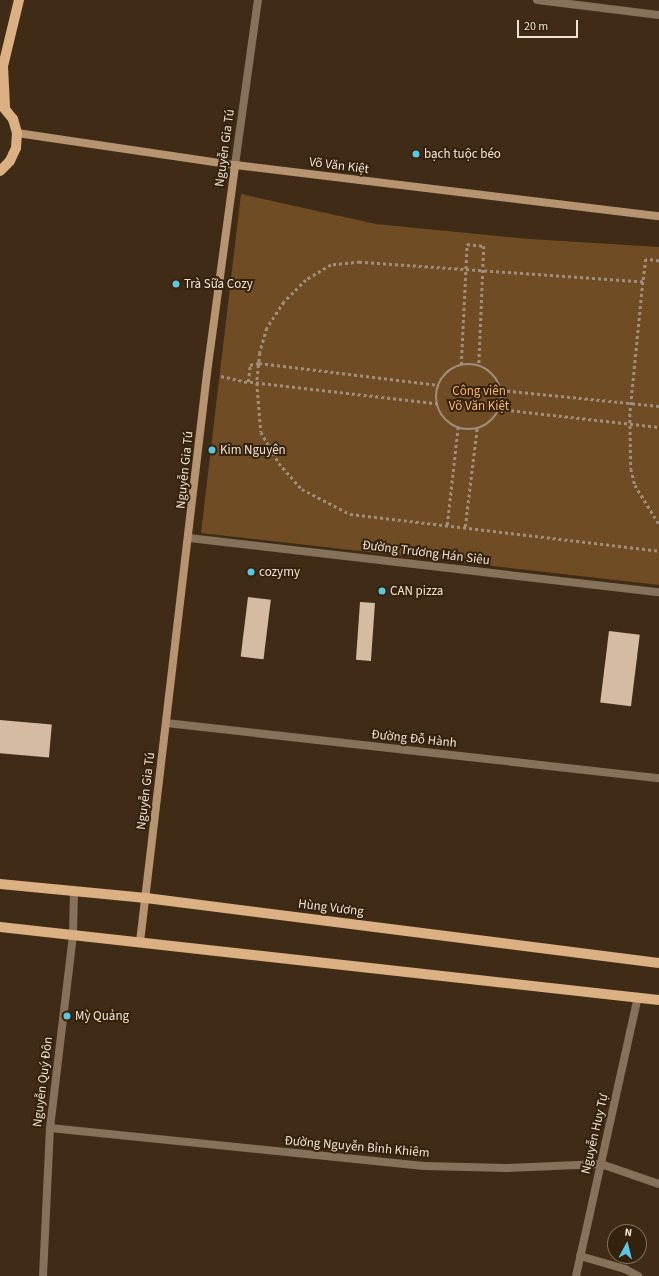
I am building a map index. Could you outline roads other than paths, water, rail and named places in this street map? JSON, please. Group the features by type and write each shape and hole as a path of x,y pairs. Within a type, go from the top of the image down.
{"main road":[{"path":"0,171 10,161 16,148 17,133 13,119 2,105 3,66 19,0"},
{"name":"Hùng Vương","path":"0,884 146,898 659,963"},
{"path":"0,927 659,1000"}],"street":[{"name":"Nguyễn Gia Tú","path":"140,942 189,538 207,373 258,0"},
{"path":"537,0 659,15"},
{"name":"Võ Văn Kiệt","path":"17,133 235,165 659,216"},
{"name":"Đường Trương Hán Siêu","path":"189,538 659,592"},
{"name":"Đường Đỗ Hành","path":"166,723 659,778"},
{"name":"Nguyễn Quý Đôn","path":"43,1276 50,1128 73,935 74,892"},
{"name":"Nguyễn Huy Tự","path":"576,1276 638,997"},
{"name":"Đường Nguyễn Bỉnh Khiêm","path":"50,1128 424,1166 507,1168 601,1164 659,1184"},
{"path":"580,1256 625,1269 638,1276"}],"place":[{"name":"bạch tuộc béo","path":"416,154"},
{"name":"Trà Sữa Cozy","path":"176,284"},
{"name":"Kim Nguyên","path":"212,450"},
{"name":"cozymy","path":"251,572"},
{"name":"CAN pizza","path":"382,591"},
{"name":"Mỳ Quảng","path":"67,1016"}],"park label":[{"name":"Công viên Võ Văn Kiệt","path":"479,400"}]}
